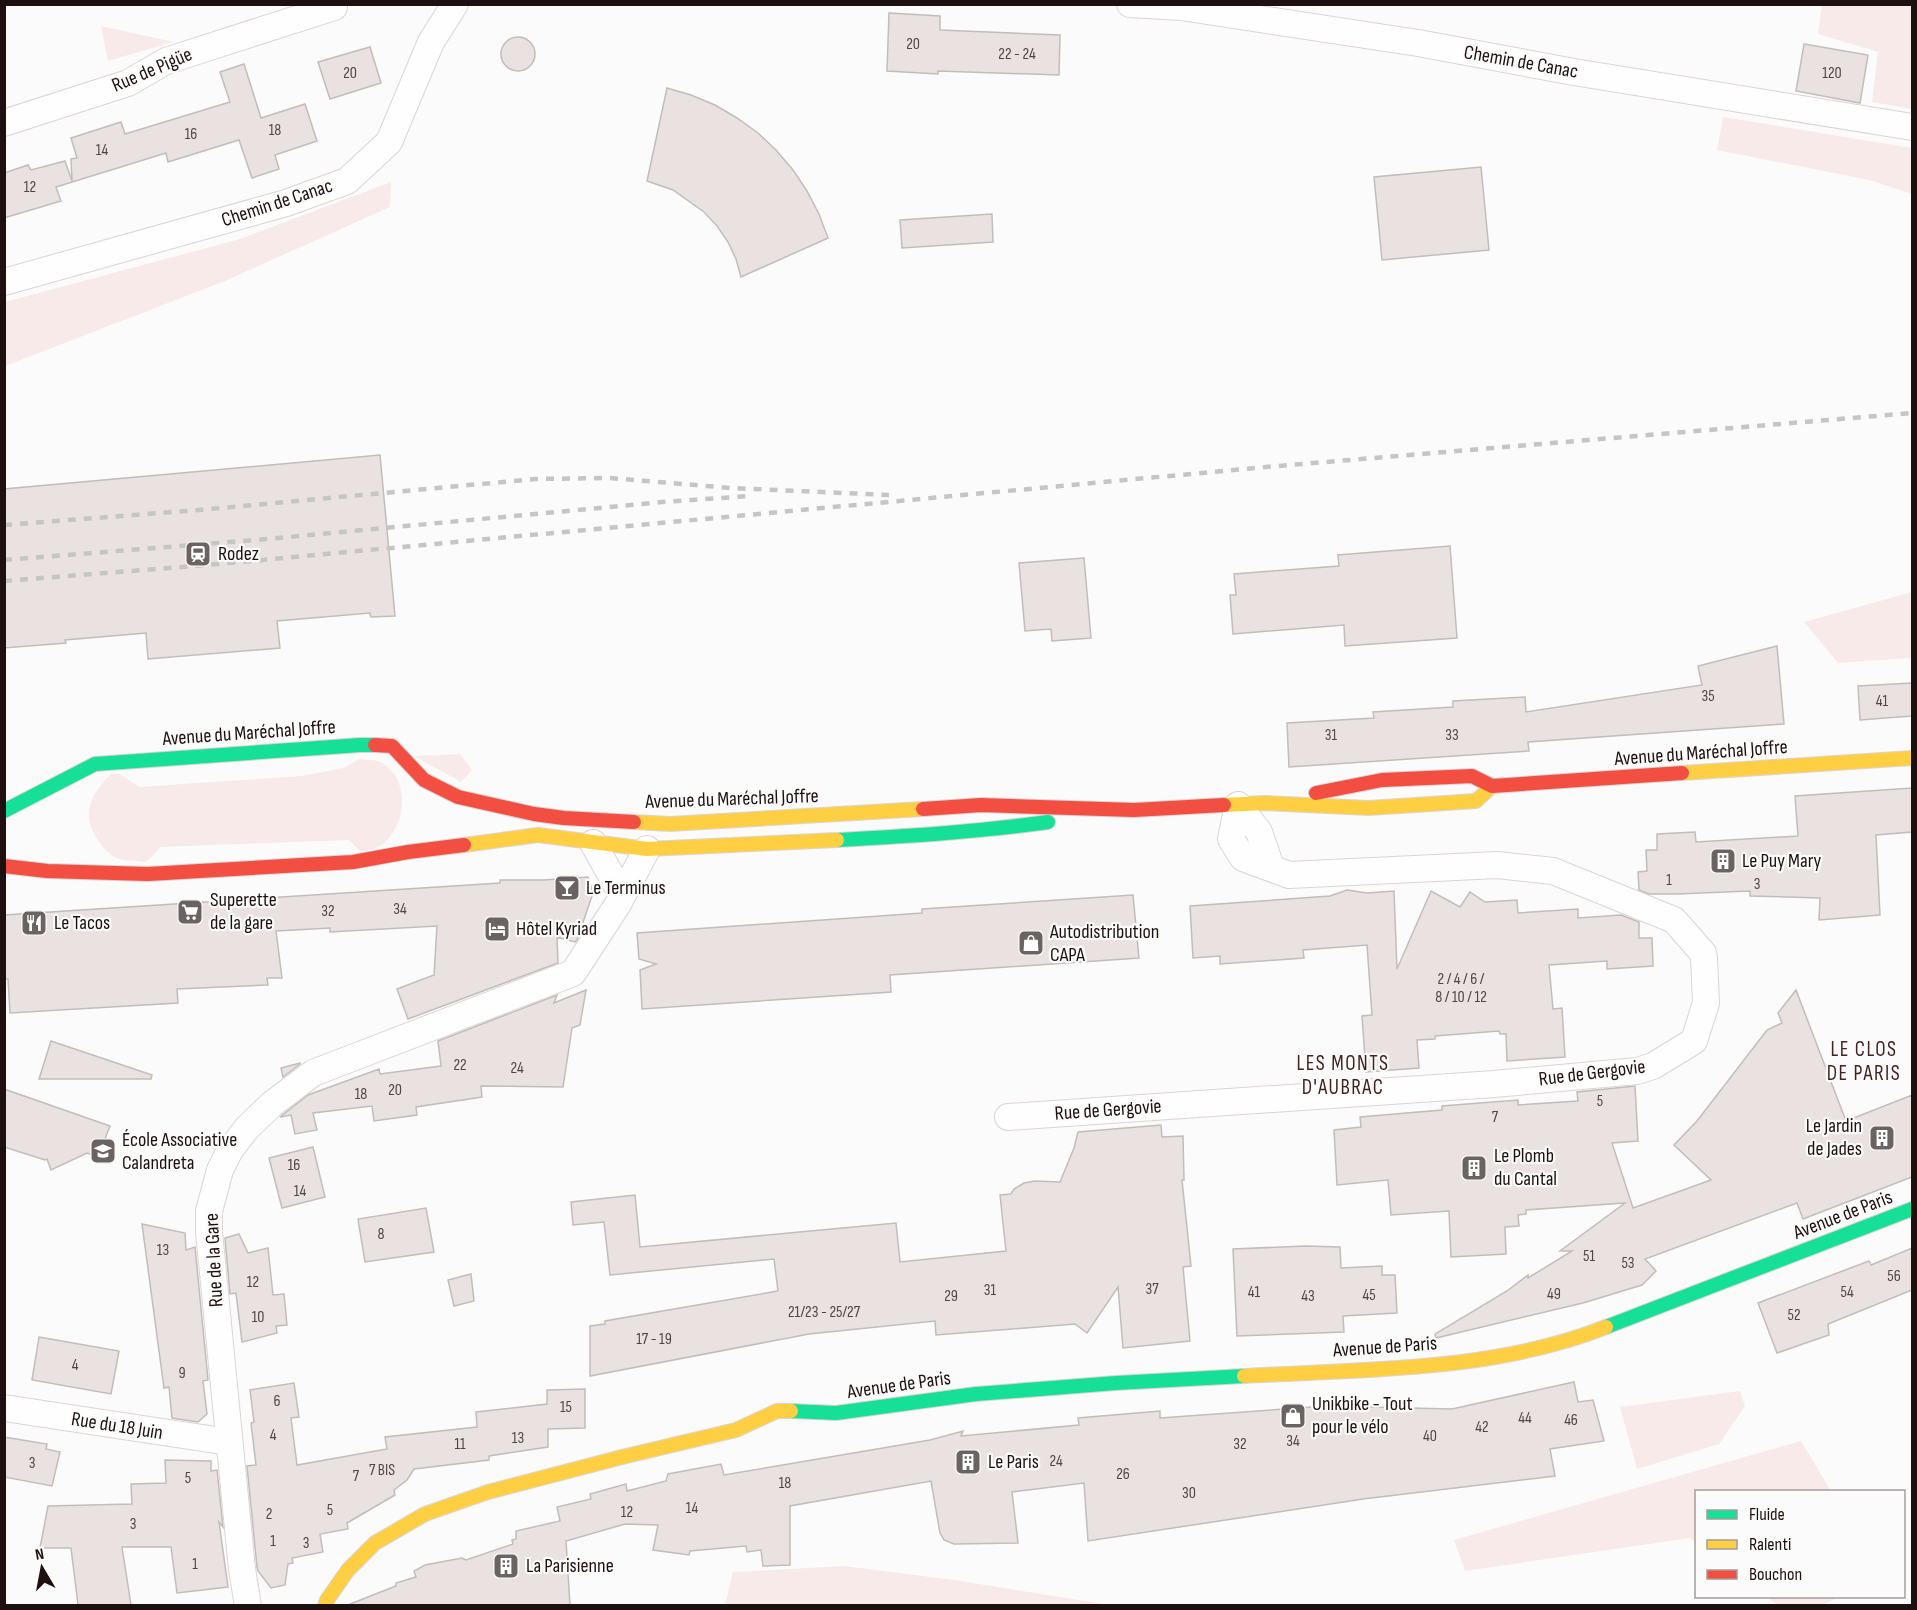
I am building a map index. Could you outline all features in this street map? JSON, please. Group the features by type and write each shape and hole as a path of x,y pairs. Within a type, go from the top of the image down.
{"main road":[{"name":"Avenue du Maréchal Joffre","path":"4,811 95,764 360,745 392,746 424,780 458,796 534,814 564,818 670,824 981,805 1134,810 1238,805 1265,803 1382,780 1472,776 1492,786 1912,758"},
{"name":"Avenue du Maréchal Joffre","path":"1265,803 1369,808 1476,801 1492,786"},
{"name":"Avenue du Maréchal Joffre","path":"4,866 47,871 148,874 353,862 408,852 538,835 647,849 925,835 1007,828 1134,810"},
{"name":"Avenue de Paris","path":"325,1605 348,1570 375,1543 425,1514 488,1492 736,1430 777,1411 836,1413 976,1394 1116,1383 1431,1365 1516,1354 1594,1332 1912,1209"},
{"name":"Avenue de Paris","path":"804,1425 836,1413"},
{"name":"Avenue de Paris","path":"736,1430 764,1435"}],"street":[{"name":"Chemin de Canac","path":"4,282 286,203 347,180 389,142 431,42 455,4"},
{"name":"Chemin de Canac","path":"1130,4 1181,7 1419,43 1574,72 1912,127"},
{"name":"Rue de Pigüe","path":"4,123 128,83 166,62 335,5"},
{"name":"Rue de Gergovie","path":"1008,1117 1637,1071 1653,1066 1694,1041 1706,1003 1704,958 1703,952 1674,920 1553,871 1497,865 1289,875 1244,858 1231,839 1238,805"},
{"path":"593,843 622,895"},
{"name":"Rue de la Gare","path":"248,1605 242,1569 209,1232 210,1204 220,1170 230,1150 247,1128 272,1104 313,1073 573,973 622,895 647,849"},
{"name":"Rue du 18 Juin","path":"4,1408 229,1442"}],"shaded area":[{"path":"1822,5 1912,5 1912,109 1872,102 1878,52 1818,34"},
{"path":"101,26 173,42 108,61"},
{"path":"1723,117 1912,148 1912,194 1869,180 1717,150"},
{"path":"391,182 390,207 225,281 5,366 5,302 240,239"},
{"path":"1912,592 1912,658 1838,663 1804,622"},
{"path":"460,754 472,770 461,782 414,756"},
{"path":"359,759 380,762 391,771 398,780 402,803 397,826 391,836 381,846 361,852 349,840 161,847 146,862 129,861 114,857 107,851 98,840 90,822 89,813 93,797 111,774 120,774 139,787 301,776 344,768"},
{"path":"1740,1391 1745,1406 1719,1444 1637,1469 1620,1407"},
{"path":"1801,1441 1830,1490 1695,1490 1695,1542 1690,1538 1465,1571 1454,1540"},
{"path":"844,1566 954,1580 1110,1605 725,1605 733,1572"},
{"path":"1768,1598 1836,1598 1821,1606 1778,1605"}],"building":[{"path":"889,13 940,16 940,30 1060,35 1059,75 938,71 938,74 887,71"},
{"path":"518,37 530,42 535,54 530,66 518,71 506,66 501,54 506,42"},
{"path":"1804,44 1868,55 1860,103 1796,91"},
{"path":"370,47 381,83 330,99 318,62"},
{"path":"244,64 261,118 305,104 317,141 275,155 279,169 252,178 239,140 168,162 166,153 56,187 61,201 4,218 4,173 28,165 31,170 65,161 72,181 71,159 77,158 71,138 121,122 125,134 230,102 220,72"},
{"path":"667,88 715,105 758,133 793,170 807,191 828,238 741,277 728,242 704,212 673,190 647,181"},
{"path":"1481,167 1489,250 1382,260 1374,177"},
{"path":"992,214 993,242 902,248 900,220"},
{"path":"380,455 395,616 371,617 370,613 277,621 280,648 148,659 146,633 4,648 4,489"},
{"path":"1450,546 1457,638 1345,646 1344,625 1233,634 1230,595 1236,595 1234,574 1339,566 1338,555"},
{"path":"1084,558 1091,638 1052,641 1051,629 1025,631 1019,563"},
{"path":"1777,646 1784,724 1528,742 1529,751 1289,767 1287,723 1374,718 1373,712 1453,707 1453,701 1525,697 1526,712 1702,685 1698,666"},
{"path":"1912,683 1912,716 1860,720 1858,686"},
{"path":"1912,788 1912,832 1876,835 1880,915 1819,920 1820,898 1750,896 1750,891 1649,894 1639,890 1638,872 1647,871 1646,850 1657,850 1657,834 1695,832 1696,842 1798,836 1795,796"},
{"path":"588,877 593,893 577,940 575,942 557,937 558,963 408,1019 397,989 434,975 437,926 330,932 330,928 276,931 282,978 267,978 268,985 177,989 178,1003 10,1013 8,979 4,979 4,915 500,883 500,880"},
{"path":"1347,890 1367,893 1394,891 1397,969 1431,891 1460,907 1470,892 1485,902 1517,900 1518,913 1578,909 1578,918 1621,915 1639,922 1639,938 1652,938 1653,966 1607,969 1607,961 1549,965 1553,1009 1562,1008 1565,1057 1507,1061 1506,1034 1500,1034 1499,1031 1435,1036 1435,1039 1417,1040 1419,1068 1366,1072 1362,1016 1372,1015 1367,945 1303,950 1304,958 1220,964 1220,956 1193,958 1190,906 1330,896"},
{"path":"1133,895 1139,958 890,975 891,992 642,1009 640,970 656,964 639,959 637,933 922,913 922,909"},
{"path":"586,990 580,1025 572,1028 563,1087 481,1086 482,1097 416,1107 417,1115 374,1121 372,1106 313,1113 317,1130 295,1134 291,1115 280,1117 308,1095 379,1069 380,1074 441,1066 438,1041 557,995 554,1003"},
{"path":"1796,990 1846,1121 1912,1095 1912,1177 1803,1219 1797,1203 1645,1259 1656,1271 1642,1285 1583,1303 1436,1338 1435,1334 1507,1291 1528,1275 1528,1278 1572,1251 1560,1251 1625,1203 1526,1210 1526,1214 1518,1215 1519,1226 1505,1227 1506,1254 1451,1257 1449,1211 1391,1215 1388,1180 1337,1185 1334,1130 1361,1127 1360,1117 1442,1110 1442,1106 1518,1100 1518,1105 1578,1101 1577,1092 1635,1086 1638,1141 1612,1143 1633,1208 1711,1180 1674,1145 1697,1121 1767,1030 1782,1023 1778,1013"},
{"path":"51,1041 152,1075 151,1079 39,1079"},
{"path":"300,1064 283,1077 281,1068"},
{"path":"4,1089 110,1126 98,1157 87,1153 51,1170 47,1159 4,1147"},
{"path":"1161,1125 1162,1137 1183,1136 1184,1180 1182,1180 1191,1266 1183,1267 1190,1341 1123,1348 1118,1287 1087,1333 1075,1324 936,1335 935,1321 809,1334 590,1376 590,1326 605,1324 605,1321 778,1291 774,1259 610,1275 604,1222 573,1225 571,1202 635,1195 640,1247 896,1223 900,1262 1006,1251 1000,1195 1011,1194 1014,1189 1024,1183 1060,1182 1078,1132"},
{"path":"313,1147 325,1197 282,1208 269,1158"},
{"path":"426,1208 434,1252 365,1262 358,1219"},
{"path":"142,1224 185,1233 186,1250 195,1247 208,1380 203,1381 207,1414 198,1422 172,1418 169,1387 164,1388"},
{"path":"239,1234 248,1253 268,1248 273,1295 284,1294 287,1325 276,1326 277,1333 242,1342 236,1293 230,1294 225,1238"},
{"path":"1340,1247 1341,1268 1382,1266 1382,1275 1395,1275 1397,1313 1343,1316 1344,1332 1237,1336 1233,1249"},
{"path":"1912,1248 1912,1290 1828,1324 1829,1335 1777,1353 1758,1303 1869,1261 1871,1265"},
{"path":"471,1274 474,1301 454,1306 448,1280"},
{"path":"39,1337 119,1351 111,1394 32,1380"},
{"path":"1574,1382 1578,1402 1593,1400 1604,1441 1550,1449 1555,1476 1363,1499 1088,1541 1084,1483 1012,1492 1018,1543 954,1544 944,1540 940,1533 931,1481 790,1506 790,1565 763,1566 761,1550 747,1552 746,1546 690,1551 689,1555 653,1550 658,1525 625,1524 566,1541 570,1605 350,1605 396,1586 396,1583 416,1577 414,1571 425,1565 462,1558 466,1560 513,1544 512,1540 516,1539 516,1531 560,1521 557,1507 591,1499 590,1494 626,1484 627,1491 666,1481 668,1474 721,1464 724,1475 930,1440 963,1431 961,1436 1079,1425 1078,1418 1160,1411 1160,1418 1326,1406 1452,1409"},
{"path":"294,1383 299,1417 291,1418 297,1465 387,1449 385,1437 477,1427 476,1412 547,1404 547,1390 585,1389 585,1428 548,1429 548,1447 489,1456 489,1460 414,1469 407,1480 394,1490 395,1495 347,1523 348,1529 320,1534 323,1552 292,1558 293,1563 288,1564 285,1585 271,1588 257,1567 247,1466 256,1465 250,1390"},
{"path":"4,1437 47,1444 46,1449 60,1452 52,1486 4,1477"},
{"path":"165,1460 211,1461 211,1471 217,1470 223,1527 219,1522 228,1587 177,1593 171,1547 122,1547 131,1605 78,1605 71,1548 40,1548 48,1506 132,1504 131,1484 166,1483"}],"railway":[{"path":"4,581 207,565 1266,467 1912,413"},
{"path":"4,525 199,510 535,479 610,478 731,488 889,495"},
{"path":"4,560 750,496"}],"traffic: fast":[{"path":"4,811 95,764 375,745"},
{"path":"837,840 969,831 1048,822"},
{"path":"1606,1327 1912,1209"},
{"path":"791,1411 836,1413 976,1394 1244,1376"}],"traffic: slow":[{"path":"1682,773 1912,758"},
{"path":"1224,805 1265,803 1369,808 1476,801 1492,786"},
{"path":"634,822 670,824 923,809"},
{"path":"464,845 538,835 647,849 837,840"},
{"path":"1244,1376 1428,1366 1473,1360 1518,1353 1563,1342 1606,1327"},
{"path":"325,1606 348,1570 375,1543 425,1514 488,1492 736,1430 777,1411 791,1411"}],"traffic: jam":[{"path":"375,745 392,746 424,780 458,797 534,814 634,822"},
{"path":"1316,793 1382,780 1472,776 1492,786 1682,773"},
{"path":"923,809 981,805 1134,810 1224,805"},
{"path":"4,866 47,871 148,874 353,862 464,845"}],"place":[{"name":"Rodez","path":"198,554"},
{"name":"Le Puy Mary","path":"1723,861"},
{"name":"Le Terminus","path":"567,888"},
{"name":"Superette de la gare","path":"190,912"},
{"name":"Le Tacos","path":"34,923"},
{"name":"Hôtel Kyriad","path":"497,929"},
{"name":"Autodistribution CAPA","path":"1031,943"},
{"name":"Le Jardin de Jades","path":"1882,1138"},
{"name":"École Associative Calandreta","path":"103,1151"},
{"name":"Le Plomb du Cantal","path":"1474,1168"},
{"name":"Unikbike - Tout pour le vélo","path":"1293,1416"},
{"name":"Le Paris","path":"968,1462"},
{"name":"La Parisienne","path":"506,1566"}],"district":[{"name":"LE CLOS DE PARIS","path":"1864,1061"},
{"name":"LES MONTS D'AUBRAC","path":"1343,1075"}]}
